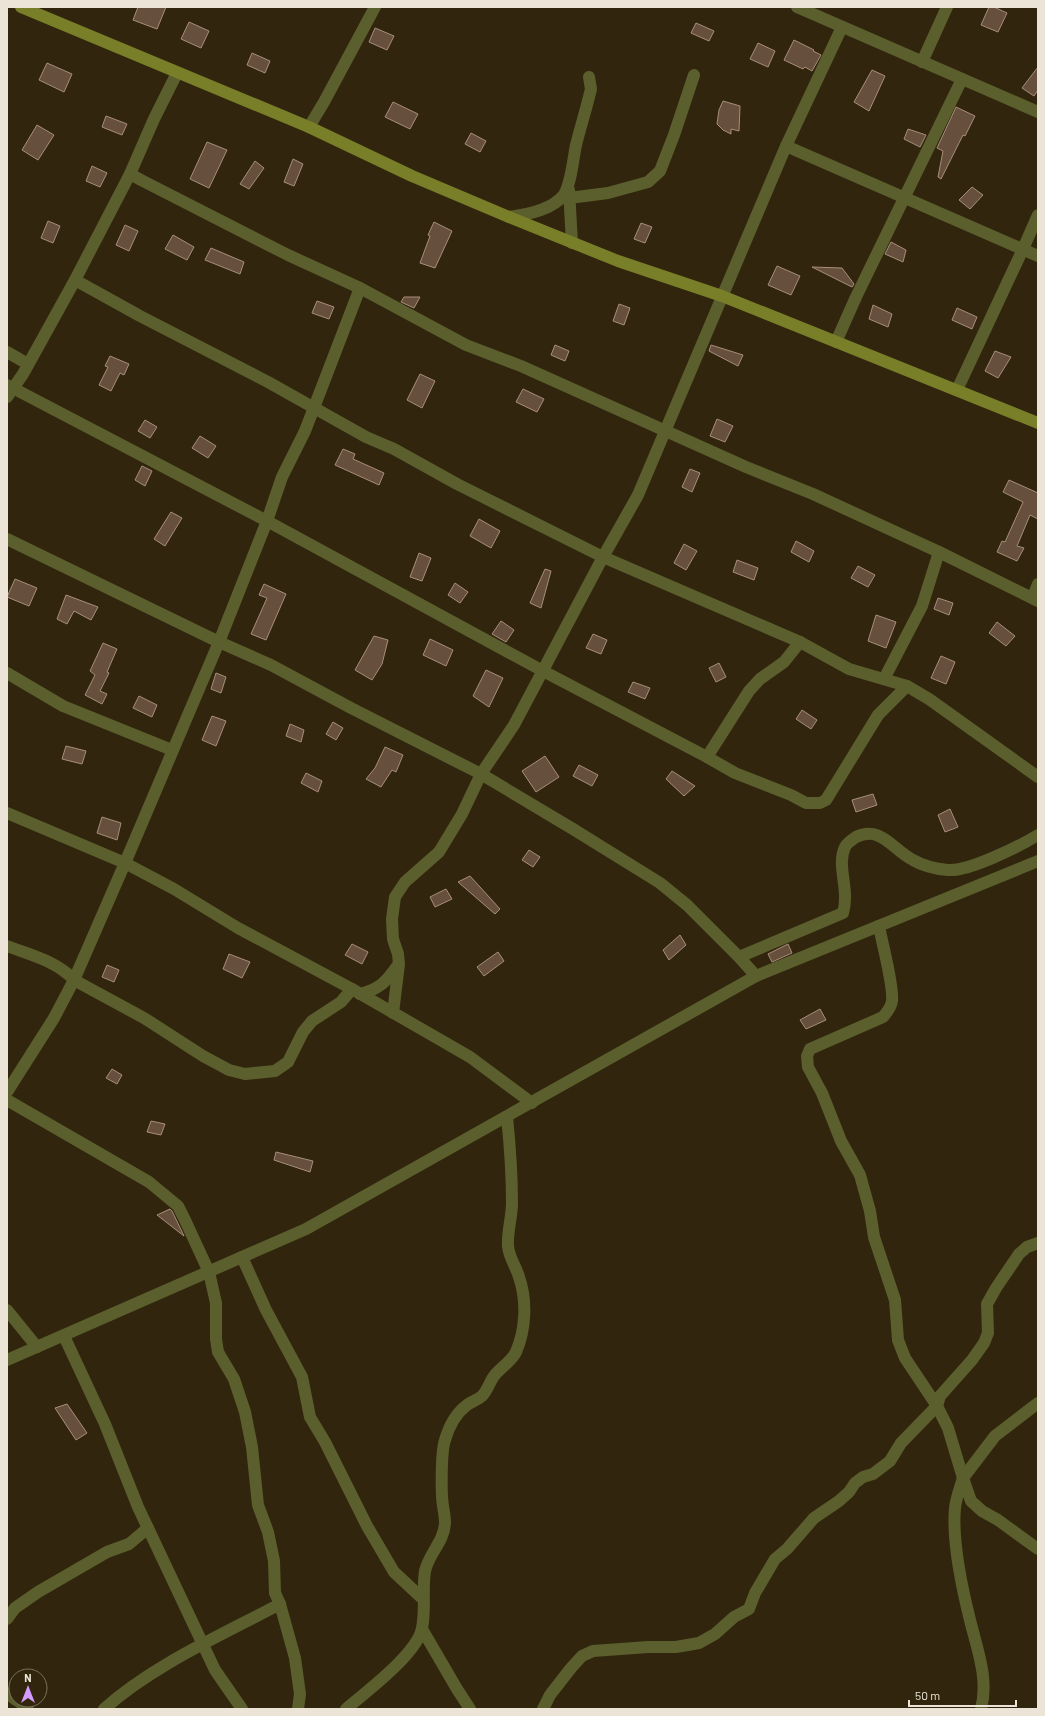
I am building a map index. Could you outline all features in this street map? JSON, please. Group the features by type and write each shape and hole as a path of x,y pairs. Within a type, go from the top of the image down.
{"main road":[{"path":"21,7 309,127 412,176 572,243 618,261 722,296 1038,423"}],"street":[{"path":"309,127 375,7"},
{"path":"797,7 1038,112"},
{"path":"922,62 947,7"},
{"path":"393,1013 399,964 398,954 393,939 392,920 395,897 405,882 439,852 462,814 480,774 514,725 638,495 786,146 842,27"},
{"path":"177,73 154,119 130,174 75,280 28,364 9,390 267,521 543,671 735,773 791,795 806,803 820,803 826,800 878,715 907,686"},
{"path":"569,198 608,193 648,182 660,171 694,74"},
{"path":"509,217 526,215 556,202 564,196 569,182 591,89 589,77"},
{"path":"836,342 856,297 962,79"},
{"path":"786,146 1038,256"},
{"path":"130,174 288,255 360,288 466,345 521,366 666,432 813,494 939,552 1035,599 1038,584"},
{"path":"569,182 572,243"},
{"path":"957,390 1038,215"},
{"path":"75,280 457,484 603,558 682,593 717,606 800,642 849,669 907,686 929,699 1038,777"},
{"path":"7,1092 54,1018 74,980 126,863 172,750 219,642 267,521 282,477 294,454 314,408 360,288"},
{"path":"7,352 28,364"},
{"path":"7,539 219,642 271,664 351,708 480,774 574,829 660,883 687,905 756,976"},
{"path":"884,679 922,606 939,552"},
{"path":"707,757 749,692 760,679 784,662 800,642"},
{"path":"7,673 63,706 172,750"},
{"path":"7,813 126,863 174,889 238,928 356,991 470,1057 532,1103"},
{"path":"739,957 843,913 846,903 846,888 842,857 846,846 852,840 863,834 878,834 914,861 950,870 966,868 1023,844 1038,835"},
{"path":"7,1360 306,1230 756,976 1038,861"},
{"path":"879,926 890,980 892,1000 889,1010 883,1017 810,1048 807,1056 808,1067 822,1093 841,1141 860,1175 870,1211 874,1237 895,1300 896,1326 900,1346 905,1358 937,1406 948,1428 971,1501 982,1511 998,1520 1038,1549"},
{"path":"7,946 46,961 67,973 74,980 144,1018 203,1056 229,1070 245,1074 275,1071 288,1062 303,1032 312,1021 356,991 375,990 388,979 399,964"},
{"path":"7,1100 149,1182 178,1206 208,1272 216,1303 216,1339 218,1352 236,1385 245,1412 252,1447 258,1505 274,1560 275,1593 280,1604 295,1658 300,1694 298,1709"},
{"path":"346,1709 389,1673 410,1651 422,1629 425,1571 430,1558 443,1538 445,1530 442,1464 444,1441 457,1413 481,1397 488,1388 494,1376 516,1353 524,1320 524,1298 519,1276 511,1261 508,1246 513,1173 507,1117"},
{"path":"543,1709 550,1694 582,1656 593,1651 648,1647 676,1648 700,1644 715,1634 734,1617 748,1609 755,1593 775,1559 787,1549 814,1518 849,1492 855,1483 863,1477 873,1474 890,1461 901,1443 937,1406 940,1396 972,1360 984,1343 988,1332 987,1304 996,1288 1019,1254 1027,1247 1038,1243"},
{"path":"242,1257 266,1310 302,1377 310,1417 325,1442 367,1526 394,1572 423,1599"},
{"path":"7,1310 37,1347"},
{"path":"64,1336 105,1424 148,1528 203,1645 215,1670 242,1709"},
{"path":"981,1709 984,1696 983,1676 960,1577 955,1508 963,1478 995,1436 1038,1403"},
{"path":"7,1619 15,1608 38,1592 107,1552 129,1544 148,1528"},
{"path":"104,1709 131,1688 166,1665 280,1604"},
{"path":"422,1629 470,1709"}],"building":[{"path":"138,7 166,7 157,29 133,20"},
{"path":"989,7 994,7 1007,13 998,32 981,25"},
{"path":"189,22 209,31 201,48 181,39"},
{"path":"696,23 714,31 709,41 691,33"},
{"path":"375,28 394,36 387,50 369,42"},
{"path":"794,40 821,55 812,71 805,67 803,69 784,60"},
{"path":"758,43 775,51 768,67 750,59"},
{"path":"252,53 270,61 265,73 247,65"},
{"path":"47,63 72,74 64,92 39,80"},
{"path":"1038,67 1038,90 1034,96 1022,88"},
{"path":"872,70 885,76 869,111 854,102"},
{"path":"723,101 740,106 739,131 731,129 731,134 723,130 717,124 719,110"},
{"path":"393,102 418,114 410,129 385,117"},
{"path":"956,107 975,116 965,136 963,135 941,179 938,177 943,151 937,148"},
{"path":"106,116 127,124 122,135 102,127"},
{"path":"37,125 54,135 38,160 22,150"},
{"path":"908,129 926,135 920,147 904,139"},
{"path":"471,133 486,141 480,152 465,144"},
{"path":"207,142 227,150 209,188 190,179"},
{"path":"293,159 303,164 294,186 284,182"},
{"path":"255,161 264,168 249,189 240,184"},
{"path":"92,166 107,173 100,187 86,181"},
{"path":"972,187 983,195 970,209 959,200"},
{"path":"48,221 60,226 53,243 41,238"},
{"path":"434,222 452,231 435,268 420,263 430,236 428,235"},
{"path":"641,223 652,227 645,243 634,239"},
{"path":"125,225 138,231 129,251 116,245"},
{"path":"173,235 194,247 187,260 165,249"},
{"path":"891,242 906,250 903,262 885,254"},
{"path":"211,248 244,262 240,274 205,260"},
{"path":"777,266 800,276 791,295 768,285"},
{"path":"812,267 842,268 854,284 852,287"},
{"path":"404,297 420,297 414,308 401,302"},
{"path":"317,301 334,307 329,319 312,313"},
{"path":"619,304 630,308 624,325 613,321"},
{"path":"873,305 892,314 888,327 869,319"},
{"path":"957,308 977,317 972,329 952,320"},
{"path":"555,345 569,351 565,361 551,355"},
{"path":"711,345 743,355 738,366 709,351"},
{"path":"995,351 1011,357 998,378 985,371"},
{"path":"110,356 129,364 124,375 120,373 111,391 99,385 108,367 105,366"},
{"path":"420,374 435,381 422,408 407,400"},
{"path":"523,389 544,399 537,412 516,402"},
{"path":"717,419 733,426 725,442 710,436"},
{"path":"145,420 157,427 150,438 138,431"},
{"path":"200,436 216,446 208,458 192,448"},
{"path":"343,449 355,454 353,459 384,473 379,485 335,465"},
{"path":"142,466 152,471 145,486 135,480"},
{"path":"690,469 700,473 692,492 682,487"},
{"path":"1009,480 1038,493 1038,519 1030,515 1017,546 1024,548 1017,561 997,552 1002,541 1005,542 1023,502 1003,492"},
{"path":"171,512 182,518 165,546 154,539"},
{"path":"479,519 500,531 491,548 470,536"},
{"path":"796,541 814,551 809,562 791,552"},
{"path":"684,544 697,551 686,570 674,563"},
{"path":"419,553 431,558 422,581 410,577"},
{"path":"737,560 758,568 754,580 733,572"},
{"path":"858,566 875,575 868,587 851,578"},
{"path":"545,569 551,571 541,608 530,603"},
{"path":"15,579 37,588 29,606 7,597"},
{"path":"455,583 468,592 460,603 448,595"},
{"path":"264,584 286,594 266,640 251,634 267,598 259,595"},
{"path":"66,595 98,607 91,620 74,611 67,624 57,619"},
{"path":"938,598 953,603 949,615 934,609"},
{"path":"876,615 896,622 886,648 868,641"},
{"path":"501,621 514,630 506,642 492,634"},
{"path":"997,622 1015,636 1006,646 989,633"},
{"path":"593,634 607,640 601,654 586,648"},
{"path":"374,636 388,640 382,664 372,680 355,670"},
{"path":"430,639 453,650 446,666 423,655"},
{"path":"103,643 117,649 107,672 109,673 100,691 107,694 102,704 85,695 95,675 90,671"},
{"path":"941,656 955,662 946,684 931,678"},
{"path":"719,663 726,677 716,682 709,668"},
{"path":"486,670 503,678 489,707 473,696"},
{"path":"216,673 226,677 221,693 211,689"},
{"path":"633,682 650,688 645,699 628,692"},
{"path":"139,696 157,705 152,717 133,708"},
{"path":"802,710 817,720 811,729 796,719"},
{"path":"212,716 226,721 216,746 202,740"},
{"path":"333,722 343,728 336,740 326,734"},
{"path":"290,724 304,730 301,742 286,736"},
{"path":"66,746 86,751 82,764 62,759"},
{"path":"385,747 403,755 396,772 392,770 381,787 366,779 375,768"},
{"path":"545,756 559,777 536,792 522,771"},
{"path":"579,765 598,775 592,786 573,776"},
{"path":"672,771 695,786 684,796 666,779"},
{"path":"306,773 322,781 318,792 301,783"},
{"path":"873,794 877,805 856,812 852,800"},
{"path":"950,809 958,827 945,832 938,815"},
{"path":"102,817 121,823 117,840 97,833"},
{"path":"529,850 540,857 533,867 522,860"},
{"path":"470,876 500,909 495,914 458,882"},
{"path":"446,889 452,899 435,907 430,897"},
{"path":"680,935 686,945 669,960 663,950"},
{"path":"352,944 368,952 362,964 345,955"},
{"path":"788,944 792,953 772,962 768,954"},
{"path":"498,952 504,961 484,976 477,967"},
{"path":"229,954 250,962 242,978 223,969"},
{"path":"107,965 119,970 114,982 102,977"},
{"path":"820,1009 826,1020 806,1029 800,1020"},
{"path":"112,1069 122,1075 117,1084 106,1078"},
{"path":"151,1121 165,1124 161,1135 147,1132"},
{"path":"276,1152 313,1161 310,1172 274,1160"},
{"path":"170,1209 172,1211 184,1236 157,1215"},
{"path":"67,1404 87,1433 76,1440 55,1408"}]}
